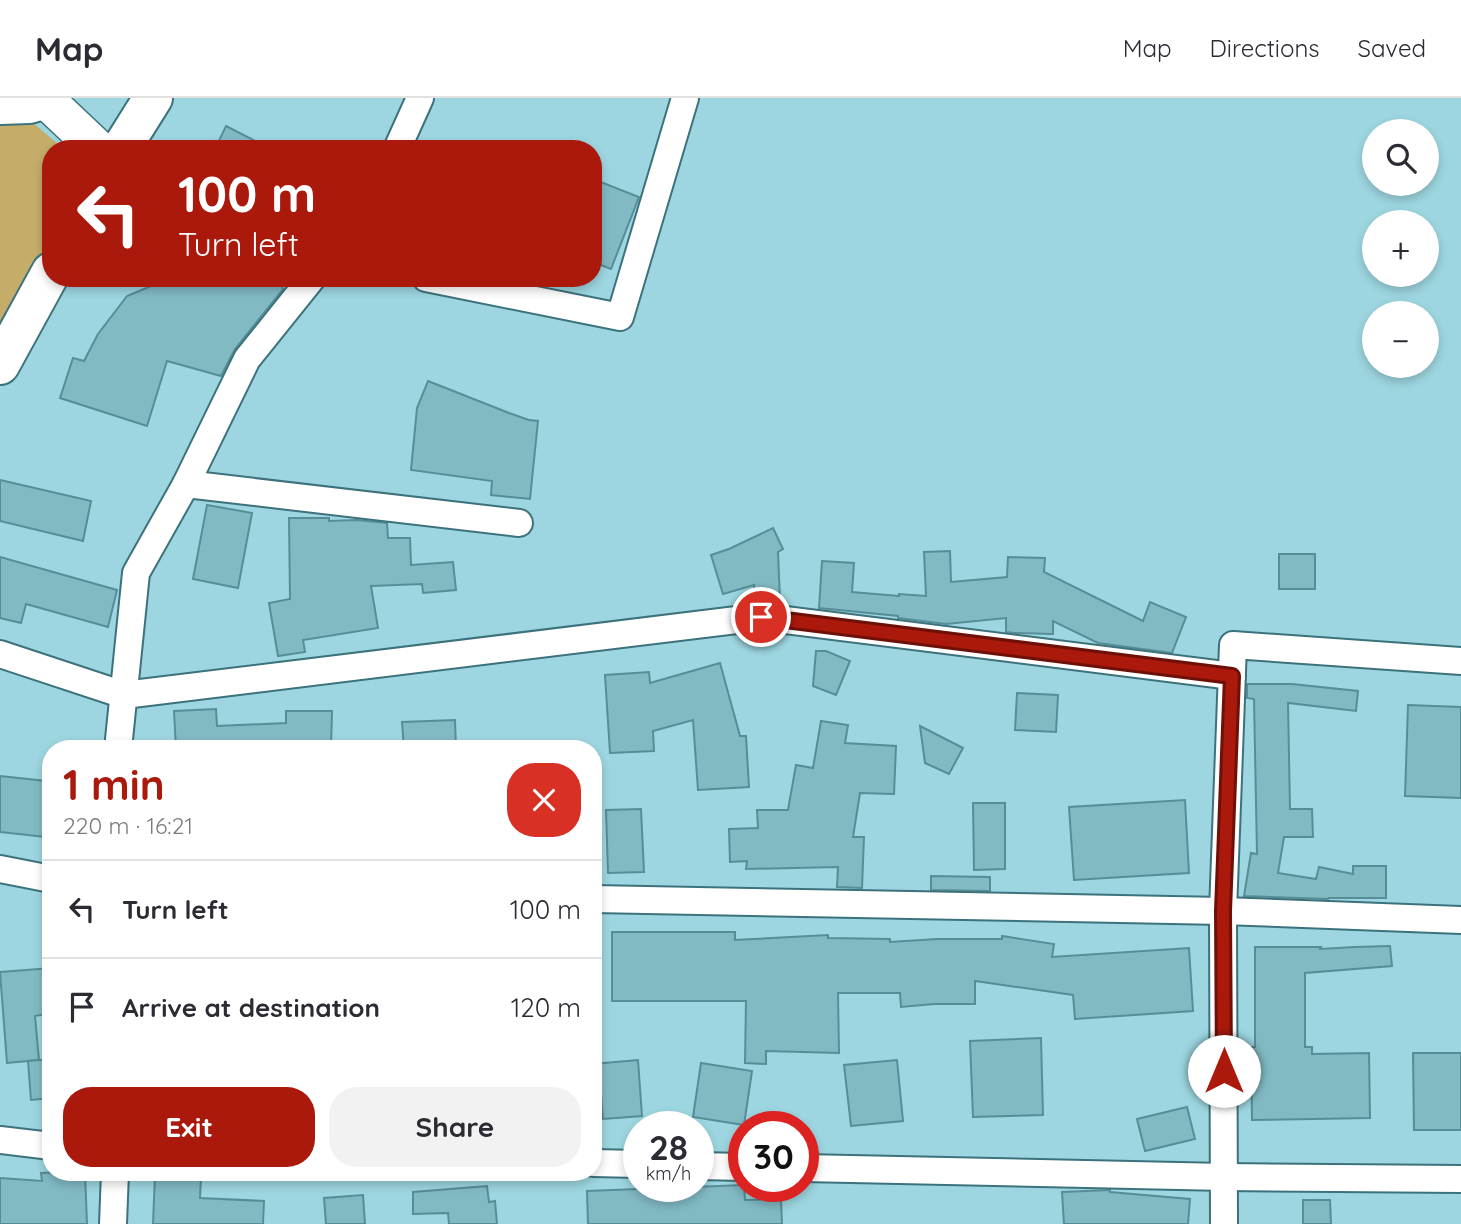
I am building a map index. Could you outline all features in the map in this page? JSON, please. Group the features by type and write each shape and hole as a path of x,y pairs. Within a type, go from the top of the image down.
{"highway":[{"path":"0,105 29,104 47,98"},
{"path":"127,140 153,98"},
{"path":"0,365 43,287"}],"street":[{"path":"47,98 90,140"},
{"path":"401,140 420,98"},
{"path":"471,287 620,317 685,98"},
{"path":"119,740 136,573 186,484 247,359 305,287"},
{"path":"186,484 519,523"},
{"path":"0,654 124,695 761,617 1232,676"},
{"path":"1224,1224 1223,911 1233,645 1461,661"},
{"path":"0,869 42,877"},
{"path":"602,899 1223,911 1461,919"},
{"path":"0,1140 42,1145"},
{"path":"602,1163 623,1164"},
{"path":"819,1168 1461,1179"},
{"path":"113,1224 115,1181"}],"shaded area":[{"path":"32,122 53,140 42,140 42,255 0,334 0,123"}],"building":[{"path":"226,126 253,140 219,140"},
{"path":"602,183 639,197 611,269 602,266"},
{"path":"148,287 283,289 235,349 221,376 167,361 147,426 60,398 73,358 84,361 98,334 127,296"},
{"path":"428,381 509,413 538,421 530,499 491,495 492,481 411,470 417,408"},
{"path":"0,480 91,501 83,541 0,521"},
{"path":"207,505 252,513 238,588 193,579"},
{"path":"289,518 387,523 388,538 410,538 411,565 453,562 456,590 423,593 422,584 371,586 378,628 303,640 305,652 278,656 269,603 290,599"},
{"path":"773,528 783,549 778,552 780,600 754,601 754,585 723,594 711,555"},
{"path":"950,551 951,582 1007,577 1008,557 1045,558 1044,572 1143,621 1150,602 1186,617 1172,653 1098,643 1053,621 1053,634 1015,633 1006,632 1006,618 946,624 819,608 822,561 854,563 852,592 926,596 924,552"},
{"path":"1279,554 1315,554 1315,589 1279,589"},
{"path":"0,557 117,590 108,627 26,604 21,623 0,618"},
{"path":"816,651 826,651 850,661 836,695 813,686"},
{"path":"720,663 740,736 746,736 749,787 698,790 693,720 653,731 654,751 610,753 605,675 649,672 650,683"},
{"path":"1247,684 1292,684 1358,691 1356,711 1288,703 1290,809 1312,809 1313,837 1284,837 1278,873 1316,879 1319,867 1353,874 1353,866 1386,866 1386,898 1244,896 1251,853 1257,854 1254,699 1247,698"},
{"path":"1017,693 1058,695 1056,732 1015,730"},
{"path":"1408,705 1461,707 1461,798 1405,796"},
{"path":"216,709 217,726 286,723 286,711 332,711 331,740 176,740 174,711"},
{"path":"455,720 456,740 403,740 402,722"},
{"path":"821,721 848,725 845,743 896,746 894,794 860,793 853,837 864,837 862,888 837,887 838,867 746,869 747,861 730,862 729,829 758,828 757,810 788,810 796,765 813,768"},
{"path":"920,726 963,748 949,774 925,763"},
{"path":"0,776 42,781 42,837 0,832"},
{"path":"1185,800 1189,873 1074,880 1069,807"},
{"path":"973,803 1005,803 1005,869 974,870"},
{"path":"641,809 644,872 608,873 606,810"},
{"path":"931,876 990,877 990,891 931,890"},
{"path":"612,932 735,932 735,940 828,935 828,938 890,939 890,942 1002,939 1002,936 1054,944 1052,957 1189,948 1193,1011 1075,1019 1073,995 975,981 975,1004 901,1007 900,993 838,993 839,1053 766,1051 766,1064 745,1063 746,1001 612,1001"},
{"path":"1390,946 1392,966 1305,973 1305,1047 1312,1047 1312,1054 1369,1053 1370,1118 1252,1120 1251,1047 1255,1047 1255,947 1321,947 1320,949"},
{"path":"42,969 42,1015 35,1016 39,1060 7,1063 0,972"},
{"path":"1041,1038 1043,1115 973,1117 970,1041"},
{"path":"1413,1053 1461,1053 1461,1130 1414,1130"},
{"path":"42,1060 42,1099 31,1100 28,1061"},
{"path":"638,1060 642,1111 623,1111 623,1117 603,1119 602,1063"},
{"path":"897,1060 903,1121 851,1126 844,1065"},
{"path":"701,1063 752,1071 746,1111 728,1111 728,1122 714,1120 714,1111 694,1111"},
{"path":"1187,1107 1195,1139 1145,1151 1137,1119"},
{"path":"0,1178 85,1181 87,1224 0,1224"},
{"path":"155,1181 201,1181 200,1198 264,1201 263,1224 153,1224"},
{"path":"487,1186 489,1202 495,1201 497,1224 449,1224 448,1213 413,1214 413,1192"},
{"path":"714,1186 728,1186 728,1202 781,1202 782,1224 588,1224 587,1191 623,1190 623,1202 714,1202"},
{"path":"1110,1190 1190,1199 1188,1224 1064,1224 1062,1192"},
{"path":"363,1195 365,1224 326,1224 324,1198"},
{"path":"1303,1200 1330,1200 1331,1224 1303,1224"}],"route":[{"path":"761,617 1232,676 1223,911 1224,1071"}]}
